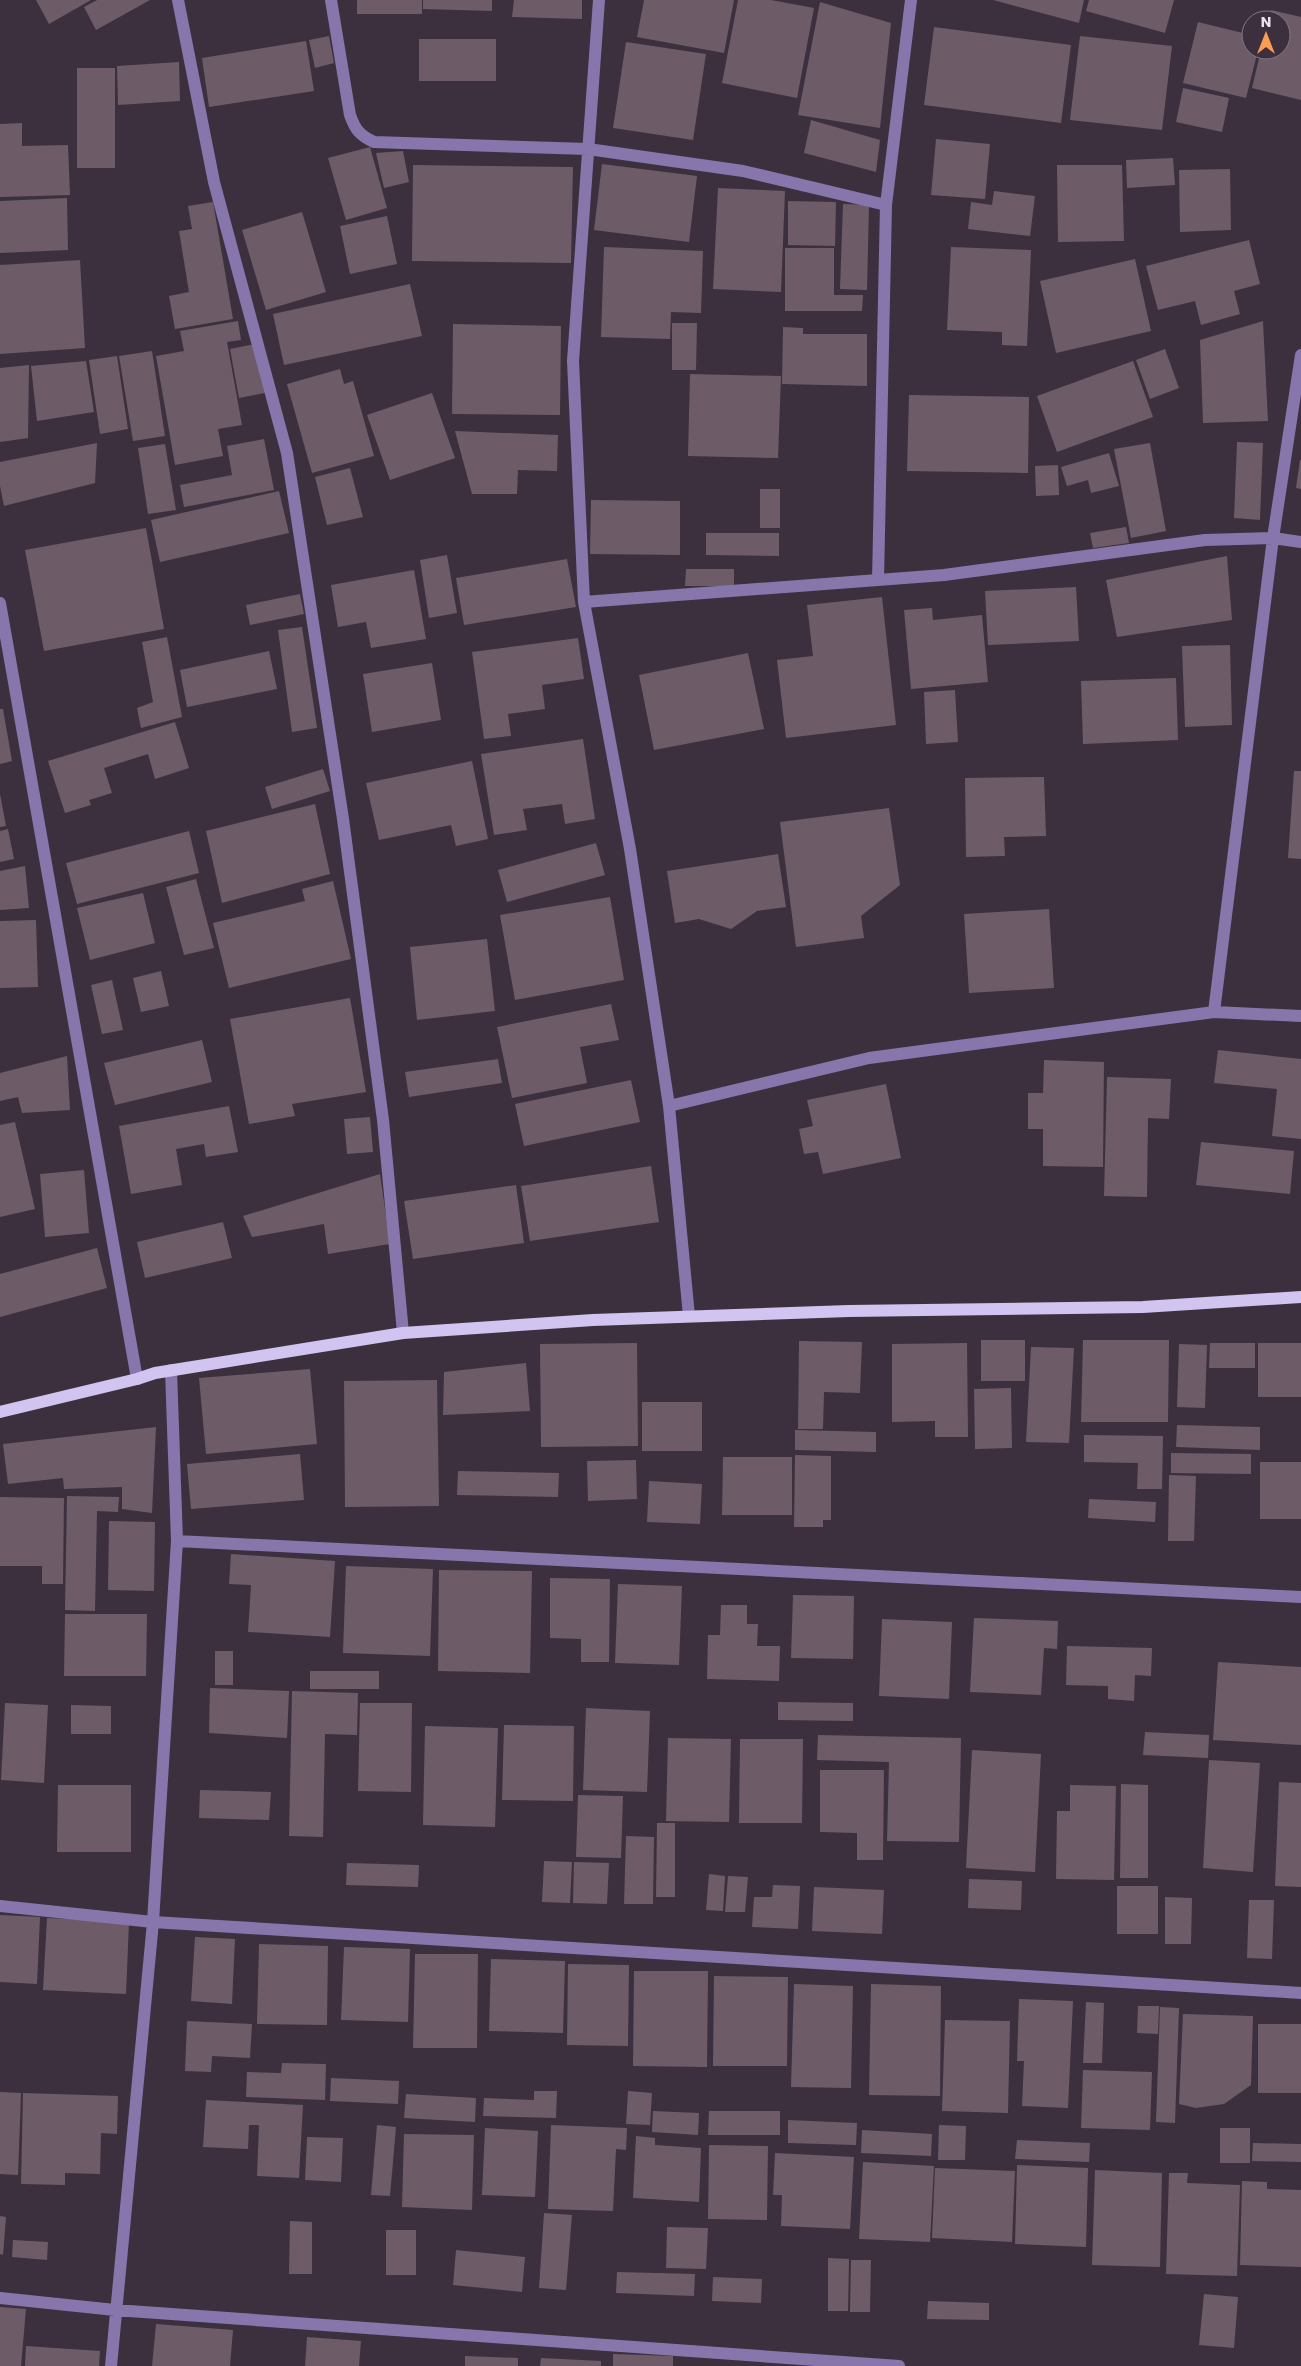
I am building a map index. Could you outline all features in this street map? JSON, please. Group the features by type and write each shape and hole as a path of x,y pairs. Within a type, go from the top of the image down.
{"main road":[{"path":"0,1412 171,1370 403,1333 593,1320 689,1316 849,1310 1143,1307 1301,1297"}],"street":[{"path":"178,0 214,182 287,453 343,818 380,1101 403,1333"},
{"path":"331,0 350,115 356,130 363,137 374,142 588,149 743,171 886,205"},
{"path":"599,0 573,362 584,602 630,849 669,1106 689,1316"},
{"path":"878,580 886,205 911,0"},
{"path":"1214,1012 1273,538 1301,355"},
{"path":"584,602 944,575 1205,540 1273,538 1301,542"},
{"path":"0,603 137,1379"},
{"path":"669,1106 869,1058 1214,1012 1301,1016"},
{"path":"110,2366 153,1922 177,1541 171,1370"},
{"path":"177,1541 1301,1597"},
{"path":"0,1906 153,1922 1301,1993"},
{"path":"0,2298 115,2310 900,2366"}],"building":[{"path":"36,0 91,0 49,24"},
{"path":"97,0 150,0 96,30 84,7"},
{"path":"357,0 422,0 422,14 357,14"},
{"path":"423,0 492,0 492,11 423,9"},
{"path":"514,0 582,0 582,19 512,17"},
{"path":"644,0 734,0 724,53 637,37"},
{"path":"738,0 771,0 814,8 797,98 722,83"},
{"path":"993,0 1084,0 1079,23"},
{"path":"1089,0 1174,0 1165,33 1086,11"},
{"path":"820,2 891,23 880,128 798,115"},
{"path":"1291,15 1301,17 1301,100 1252,88 1259,60 1291,60"},
{"path":"1198,22 1241,33 1241,60 1256,60 1246,98 1183,83"},
{"path":"934,27 1071,45 1061,123 924,105"},
{"path":"329,36 334,63 315,68 309,40"},
{"path":"1080,36 1172,46 1162,130 1070,120"},
{"path":"419,39 496,39 496,81 419,81"},
{"path":"306,41 314,91 209,107 202,58"},
{"path":"626,42 706,54 693,140 613,128"},
{"path":"179,62 180,101 118,105 117,66"},
{"path":"77,68 115,68 115,168 77,168"},
{"path":"1183,88 1229,98 1222,132 1176,122"},
{"path":"811,120 880,140 876,172 804,153"},
{"path":"22,123 22,146 68,145 70,195 0,197 0,124"},
{"path":"936,139 990,144 985,199 931,195"},
{"path":"370,147 387,208 346,220 328,158"},
{"path":"403,151 409,182 384,188 376,153"},
{"path":"1173,158 1175,185 1127,188 1126,160"},
{"path":"602,164 697,176 689,242 594,230"},
{"path":"413,165 573,167 571,263 412,261"},
{"path":"1057,165 1122,165 1124,241 1058,242"},
{"path":"1230,169 1231,230 1180,232 1179,170"},
{"path":"718,188 785,191 781,292 713,289"},
{"path":"994,191 1035,196 1030,236 968,229 971,202 992,205"},
{"path":"67,198 68,250 0,253 0,201"},
{"path":"788,201 836,202 835,246 788,245"},
{"path":"213,202 233,319 175,329 169,296 189,292 179,231 192,229 188,206"},
{"path":"843,204 869,205 867,290 840,289"},
{"path":"302,212 326,292 266,310 242,230"},
{"path":"387,216 397,264 350,274 340,226"},
{"path":"1249,240 1260,284 1234,291 1240,314 1201,325 1195,301 1158,310 1146,266"},
{"path":"604,247 703,251 701,313 671,312 670,339 601,337"},
{"path":"951,247 1031,250 1027,346 1002,345 1002,332 947,330"},
{"path":"785,248 834,248 834,295 863,295 862,311 785,311"},
{"path":"1135,259 1151,331 1056,353 1040,281"},
{"path":"80,260 85,348 0,354 0,265"},
{"path":"410,284 422,336 284,365 273,314"},
{"path":"238,321 241,340 227,342 242,425 218,429 223,456 175,465 156,356 184,351 180,331"},
{"path":"1263,321 1268,421 1203,423 1200,340"},
{"path":"672,323 697,323 696,370 672,370"},
{"path":"453,324 561,326 560,415 452,414"},
{"path":"783,327 803,328 803,334 867,334 867,386 782,384"},
{"path":"255,344 265,393 239,398 230,349"},
{"path":"1165,349 1179,388 1150,399 1136,360"},
{"path":"152,351 165,436 133,441 119,356"},
{"path":"117,356 128,429 100,434 89,360"},
{"path":"86,361 94,412 37,421 31,366"},
{"path":"1133,361 1153,417 1057,452 1037,396"},
{"path":"29,365 28,438 0,442 0,368"},
{"path":"340,369 344,384 353,381 374,456 312,473 287,384"},
{"path":"690,374 781,376 778,458 688,456"},
{"path":"432,393 455,458 390,480 367,415"},
{"path":"909,395 1029,397 1028,473 907,471"},
{"path":"455,431 558,435 557,471 518,470 517,494 472,494"},
{"path":"264,439 274,490 184,507 180,485 232,475 227,446"},
{"path":"1237,442 1263,443 1260,520 1234,518"},
{"path":"97,443 95,483 4,506 0,486 0,462"},
{"path":"1150,443 1166,531 1131,538 1114,449"},
{"path":"165,444 176,510 148,514 138,448"},
{"path":"1109,453 1119,486 1091,493 1088,480 1067,486 1061,467"},
{"path":"1301,460 1301,489 1296,488"},
{"path":"1058,465 1059,495 1036,496 1035,466"},
{"path":"350,468 363,517 327,525 315,477"},
{"path":"760,489 780,489 780,528 760,528"},
{"path":"279,491 289,533 160,562 151,520"},
{"path":"591,500 680,501 680,555 590,554"},
{"path":"1126,527 1129,543 1093,548 1090,533"},
{"path":"146,528 164,629 44,651 25,550"},
{"path":"706,533 779,533 779,556 706,555"},
{"path":"447,555 457,613 429,618 420,560"},
{"path":"1227,556 1232,620 1117,637 1106,580"},
{"path":"567,559 576,607 464,625 456,578"},
{"path":"686,569 734,569 734,586 685,586"},
{"path":"414,570 426,639 371,648 366,622 338,627 331,585"},
{"path":"1076,587 1079,641 988,645 985,591"},
{"path":"300,594 304,614 250,625 246,605"},
{"path":"882,597 896,725 786,738 777,660 813,656 807,605"},
{"path":"932,608 933,620 982,615 988,682 911,689 904,610"},
{"path":"302,627 317,728 292,732 278,630"},
{"path":"167,637 182,717 141,728 137,708 153,702 142,642"},
{"path":"578,638 584,679 542,685 545,709 508,714 511,736 484,739 472,652"},
{"path":"1230,645 1232,725 1185,727 1182,646"},
{"path":"269,651 277,689 187,707 180,670"},
{"path":"748,653 764,729 654,750 639,675"},
{"path":"432,663 441,720 372,732 363,674"},
{"path":"1176,678 1178,740 1083,744 1081,681"},
{"path":"955,690 958,742 926,744 924,692"},
{"path":"0,709 3,709 12,761 0,764"},
{"path":"175,722 189,768 155,779 148,754 104,768 112,793 89,800 91,805 65,813 48,761"},
{"path":"583,739 595,819 565,824 562,804 523,809 527,830 494,835 481,754"},
{"path":"472,761 488,839 456,846 451,825 379,840 366,783"},
{"path":"323,769 330,791 272,809 265,787"},
{"path":"1294,771 1301,771 1301,859 1288,858"},
{"path":"1044,777 1046,836 1004,837 1005,856 966,857 965,778"},
{"path":"0,794 6,826 0,827"},
{"path":"315,804 330,874 222,903 206,831"},
{"path":"889,808 900,885 861,916 864,938 796,947 780,822"},
{"path":"8,829 14,859 0,862 0,831"},
{"path":"189,831 199,873 77,904 66,863"},
{"path":"596,843 605,875 507,902 498,870"},
{"path":"778,854 786,907 757,911 731,929 699,919 675,923 667,871"},
{"path":"25,866 29,908 0,910 0,871"},
{"path":"196,879 214,948 184,955 166,887"},
{"path":"333,881 351,959 229,988 213,923 305,901 302,889"},
{"path":"143,893 155,943 90,960 77,908"},
{"path":"610,897 624,980 515,1000 500,915"},
{"path":"1049,909 1054,988 969,993 964,914"},
{"path":"36,920 38,987 0,988 0,921"},
{"path":"487,939 495,1011 417,1020 410,947"},
{"path":"161,971 169,1006 141,1012 133,978"},
{"path":"112,980 123,1030 102,1034 91,985"},
{"path":"350,998 366,1092 292,1104 295,1116 249,1124 230,1019"},
{"path":"611,1004 619,1040 580,1047 587,1083 512,1098 497,1027"},
{"path":"202,1040 212,1082 115,1105 104,1063"},
{"path":"1218,1050 1301,1059 1301,1139 1272,1136 1277,1089 1214,1083"},
{"path":"67,1056 70,1110 22,1113 18,1097 0,1101 0,1073"},
{"path":"498,1059 502,1083 409,1097 405,1072"},
{"path":"1044,1060 1104,1062 1103,1167 1043,1166 1043,1129 1028,1129 1028,1093 1043,1093"},
{"path":"1107,1077 1171,1079 1169,1119 1148,1118 1147,1197 1104,1196"},
{"path":"631,1080 640,1122 524,1146 515,1104"},
{"path":"886,1084 901,1158 823,1174 818,1152 804,1154 799,1129 813,1126 807,1100"},
{"path":"229,1106 238,1152 206,1157 204,1144 176,1149 182,1185 131,1194 119,1126"},
{"path":"370,1117 373,1152 347,1154 344,1119"},
{"path":"15,1122 35,1209 0,1217 0,1125"},
{"path":"1201,1142 1294,1151 1290,1194 1196,1185"},
{"path":"651,1166 659,1222 530,1241 521,1186"},
{"path":"84,1170 89,1233 45,1237 40,1174"},
{"path":"380,1174 390,1244 328,1254 324,1224 252,1237 243,1216"},
{"path":"516,1185 524,1243 413,1259 404,1201"},
{"path":"223,1222 232,1258 145,1278 137,1242"},
{"path":"97,1248 107,1288 0,1317 0,1274"},
{"path":"981,1340 1025,1340 1025,1381 981,1381"},
{"path":"1083,1340 1169,1340 1168,1422 1081,1422"},
{"path":"799,1341 862,1342 860,1393 824,1392 823,1429 798,1429"},
{"path":"637,1343 638,1446 541,1447 540,1344"},
{"path":"967,1343 968,1437 935,1437 935,1421 892,1422 892,1344"},
{"path":"1210,1343 1255,1343 1255,1368 1209,1368"},
{"path":"1258,1343 1301,1343 1301,1397 1258,1397"},
{"path":"1179,1344 1207,1345 1205,1408 1177,1407"},
{"path":"1031,1347 1074,1348 1069,1443 1026,1442"},
{"path":"526,1363 530,1411 443,1415 444,1372"},
{"path":"310,1369 317,1444 206,1454 199,1378"},
{"path":"437,1380 439,1506 345,1507 344,1381"},
{"path":"1011,1388 1012,1448 975,1449 974,1389"},
{"path":"642,1402 702,1402 702,1451 642,1451"},
{"path":"1177,1425 1260,1427 1260,1450 1176,1447"},
{"path":"156,1427 152,1513 122,1509 122,1487 64,1489 63,1478 8,1484 3,1444"},
{"path":"795,1430 876,1432 876,1452 795,1450"},
{"path":"1084,1435 1163,1436 1162,1489 1137,1489 1138,1463 1084,1462"},
{"path":"1171,1453 1251,1454 1251,1474 1171,1473"},
{"path":"300,1454 304,1500 191,1509 187,1464"},
{"path":"795,1455 831,1456 831,1520 823,1520 823,1527 794,1527"},
{"path":"723,1457 792,1457 792,1515 722,1515"},
{"path":"636,1460 637,1499 588,1501 587,1461"},
{"path":"1260,1462 1301,1462 1301,1519 1260,1519"},
{"path":"458,1471 559,1473 558,1497 457,1495"},
{"path":"1169,1475 1196,1476 1194,1541 1168,1541"},
{"path":"649,1481 702,1484 700,1524 647,1522"},
{"path":"67,1496 119,1497 118,1512 97,1511 95,1611 65,1610"},
{"path":"0,1497 64,1498 63,1584 42,1584 42,1566 0,1566"},
{"path":"1089,1499 1156,1502 1155,1522 1088,1518"},
{"path":"109,1521 155,1522 154,1591 108,1590"},
{"path":"231,1554 335,1561 330,1637 248,1632 251,1585 229,1584"},
{"path":"346,1566 433,1569 430,1656 343,1653"},
{"path":"439,1570 532,1571 530,1673 438,1671"},
{"path":"550,1578 610,1579 609,1662 581,1662 581,1639 550,1638"},
{"path":"618,1584 682,1586 679,1665 615,1663"},
{"path":"793,1595 854,1596 853,1659 791,1658"},
{"path":"721,1605 747,1605 747,1624 758,1624 757,1646 780,1646 779,1681 707,1679 708,1635 720,1635"},
{"path":"65,1614 147,1614 146,1676 64,1676"},
{"path":"974,1618 1058,1621 1057,1649 1044,1648 1041,1695 970,1692"},
{"path":"882,1619 952,1622 949,1699 879,1696"},
{"path":"1067,1646 1152,1648 1151,1676 1135,1675 1134,1701 1108,1699 1108,1686 1066,1685"},
{"path":"215,1651 233,1651 233,1685 215,1685"},
{"path":"1218,1662 1301,1667 1301,1745 1213,1740"},
{"path":"310,1671 379,1671 379,1689 310,1689"},
{"path":"210,1688 289,1691 287,1738 209,1733"},
{"path":"292,1691 358,1693 357,1735 325,1734 323,1837 289,1836"},
{"path":"778,1702 853,1703 853,1721 778,1720"},
{"path":"5,1703 48,1705 44,1783 1,1780"},
{"path":"360,1703 412,1703 411,1792 358,1791"},
{"path":"71,1705 111,1706 111,1734 71,1734"},
{"path":"586,1708 650,1711 647,1792 583,1790"},
{"path":"504,1725 574,1726 573,1801 502,1800"},
{"path":"425,1726 498,1728 495,1827 423,1825"},
{"path":"1145,1732 1209,1735 1208,1758 1143,1755"},
{"path":"818,1735 961,1738 959,1842 887,1841 889,1762 817,1760"},
{"path":"668,1738 731,1739 729,1822 666,1821"},
{"path":"740,1739 803,1739 802,1823 739,1823"},
{"path":"972,1750 1041,1754 1035,1872 966,1868"},
{"path":"1209,1760 1260,1763 1253,1872 1203,1868"},
{"path":"820,1770 884,1770 883,1860 857,1860 857,1833 820,1832"},
{"path":"1279,1782 1301,1783 1301,1887 1275,1886"},
{"path":"1121,1784 1148,1785 1148,1878 1120,1878"},
{"path":"58,1785 131,1785 131,1852 57,1852"},
{"path":"1070,1785 1116,1786 1114,1880 1056,1879 1057,1811 1070,1811"},
{"path":"200,1790 271,1792 269,1820 199,1818"},
{"path":"578,1795 623,1796 621,1858 576,1857"},
{"path":"657,1823 675,1823 675,1897 656,1897"},
{"path":"626,1836 654,1837 653,1904 624,1904"},
{"path":"544,1861 572,1862 570,1903 542,1902"},
{"path":"574,1862 609,1863 607,1904 573,1903"},
{"path":"347,1863 419,1865 418,1887 346,1885"},
{"path":"709,1874 725,1876 723,1911 706,1910"},
{"path":"728,1876 748,1877 745,1912 725,1912"},
{"path":"969,1879 1022,1881 1021,1910 968,1908"},
{"path":"773,1885 800,1886 798,1929 752,1927 754,1897 772,1897"},
{"path":"1117,1886 1158,1886 1158,1934 1117,1934"},
{"path":"814,1887 884,1890 882,1934 812,1931"},
{"path":"1165,1897 1192,1898 1191,1944 1165,1944"},
{"path":"1249,1900 1274,1900 1272,1959 1247,1958"},
{"path":"0,1915 40,1917 37,1984 0,1982"},
{"path":"47,1918 129,1922 126,1994 43,1990"},
{"path":"195,1937 235,1939 232,2004 191,2001"},
{"path":"259,1944 328,1946 327,2025 257,2024"},
{"path":"344,1947 410,1949 408,2022 341,2020"},
{"path":"415,1954 478,1954 477,2048 413,2048"},
{"path":"491,1959 565,1961 563,2033 489,2031"},
{"path":"568,1964 629,1965 628,2046 567,2045"},
{"path":"634,1971 708,1971 707,2067 633,2066"},
{"path":"714,1976 788,1977 787,2066 713,2066"},
{"path":"794,1984 853,1986 851,2088 791,2087"},
{"path":"871,1984 941,1986 940,2096 869,2095"},
{"path":"1019,1999 1073,2001 1068,2108 1022,2106 1024,2061 1017,2061"},
{"path":"1086,2002 1104,2003 1102,2063 1083,2063"},
{"path":"1138,2006 1159,2006 1158,2034 1137,2033"},
{"path":"1160,2007 1179,2008 1175,2123 1156,2122"},
{"path":"1183,2014 1253,2016 1251,2085 1224,2104 1196,2108 1179,2104"},
{"path":"945,2020 1010,2021 1008,2113 942,2111"},
{"path":"187,2021 252,2024 250,2058 212,2056 211,2072 185,2071"},
{"path":"1258,2024 1301,2024 1301,2093 1258,2093"},
{"path":"282,2063 326,2064 325,2100 246,2097 247,2072 281,2073"},
{"path":"1083,2070 1152,2072 1150,2130 1081,2128"},
{"path":"331,2078 399,2081 398,2104 330,2101"},
{"path":"534,2091 557,2091 556,2118 483,2116 484,2098 534,2100"},
{"path":"628,2091 652,2093 650,2125 626,2124"},
{"path":"0,2092 21,2093 18,2175 0,2174"},
{"path":"23,2093 118,2096 117,2134 101,2133 100,2174 65,2173 65,2185 21,2184"},
{"path":"406,2094 476,2098 475,2122 404,2118"},
{"path":"206,2100 303,2105 299,2178 257,2176 259,2125 249,2125 248,2149 203,2147"},
{"path":"653,2111 699,2113 698,2135 652,2132"},
{"path":"709,2111 780,2111 780,2135 708,2135"},
{"path":"788,2120 857,2123 856,2145 788,2143"},
{"path":"377,2125 396,2127 390,2196 371,2195"},
{"path":"551,2125 627,2128 626,2150 616,2149 613,2211 548,2209"},
{"path":"939,2125 966,2126 965,2160 938,2160"},
{"path":"485,2128 538,2131 535,2197 482,2195"},
{"path":"1220,2128 1250,2128 1250,2163 1220,2163"},
{"path":"862,2130 932,2134 931,2156 861,2153"},
{"path":"404,2134 474,2135 472,2210 402,2207"},
{"path":"636,2136 655,2138 655,2145 701,2148 699,2202 633,2198"},
{"path":"307,2137 343,2138 341,2182 305,2180"},
{"path":"1017,2140 1090,2143 1089,2162 1015,2159"},
{"path":"1253,2143 1301,2144 1301,2162 1252,2161"},
{"path":"709,2145 768,2146 767,2220 708,2219"},
{"path":"775,2153 854,2157 850,2229 781,2226 782,2195 773,2195"},
{"path":"863,2162 934,2166 930,2242 859,2239"},
{"path":"1017,2165 1088,2168 1086,2247 1015,2244"},
{"path":"935,2168 1015,2171 1012,2242 932,2238"},
{"path":"1095,2170 1162,2173 1160,2267 1092,2265"},
{"path":"1169,2173 1188,2173 1187,2183 1240,2185 1237,2276 1166,2274"},
{"path":"1242,2181 1267,2182 1267,2189 1301,2190 1301,2267 1240,2265"},
{"path":"544,2213 572,2215 566,2290 539,2288"},
{"path":"0,2216 6,2217 3,2255 0,2254"},
{"path":"290,2221 312,2222 312,2274 289,2274"},
{"path":"667,2227 708,2228 706,2269 666,2268"},
{"path":"386,2230 416,2230 416,2275 386,2275"},
{"path":"13,2240 48,2242 47,2260 12,2257"},
{"path":"456,2250 525,2257 522,2292 453,2285"},
{"path":"828,2258 849,2259 848,2311 828,2311"},
{"path":"851,2260 871,2260 870,2312 850,2312"},
{"path":"617,2272 695,2274 694,2296 616,2293"},
{"path":"713,2277 762,2279 761,2303 712,2301"},
{"path":"1204,2294 1238,2297 1234,2348 1199,2345"},
{"path":"928,2301 989,2303 989,2320 927,2319"},
{"path":"0,2307 26,2309 21,2366 0,2366"},
{"path":"156,2324 233,2330 230,2366 152,2366"},
{"path":"307,2337 361,2341 359,2366 305,2366"},
{"path":"26,2346 100,2351 99,2366 25,2366"},
{"path":"613,2354 673,2356 673,2366 613,2366"},
{"path":"465,2356 518,2358 518,2366 465,2366"},
{"path":"541,2358 601,2361 601,2366 540,2366"}]}
